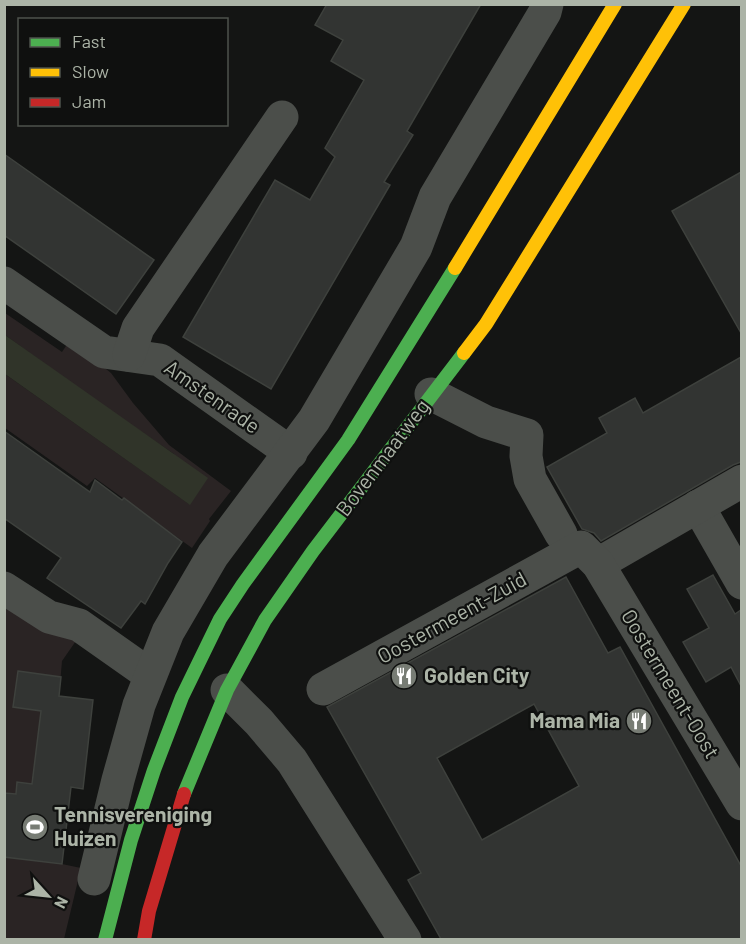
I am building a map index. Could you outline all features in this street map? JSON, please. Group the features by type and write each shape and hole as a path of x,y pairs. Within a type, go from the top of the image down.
{"street":[{"path":"94,879 118,780 150,675 168,632 213,555 314,420 416,246 435,197 548,4"},
{"name":"Bovenmaatweg","path":"105,939 154,770 182,697 220,619 348,440 615,4"},
{"name":"Bovenmaatweg","path":"144,939 149,911 188,782 227,690 265,621 289,583 486,324 684,4"},
{"path":"129,355 138,328 282,117"},
{"name":"Amstenrade","path":"4,283 104,352 160,360 291,453"},
{"name":"Oostermeent-Oost","path":"431,394 486,422 527,435 526,456 530,479 580,548 741,804"},
{"name":"Oostermeent-Zuid","path":"323,689 580,548 698,506 741,481"},
{"path":"698,506 741,584"},
{"path":"4,588 43,614 79,626 150,675"},
{"path":"227,690 259,722 292,761 405,939"}],"shaded area":[{"path":"5,313 62,352 70,340 111,373 169,445 231,491 209,519 210,521 192,548 95,478 87,486 5,428 5,374 189,504 174,454 5,335"},
{"path":"5,335 208,478 190,505 5,374"},
{"name":"Tennisvereniging Huizen","path":"5,603 78,638 62,661 59,696 93,700 83,789 82,782 72,781 62,864 81,868 64,939 5,940"}],"building":[{"path":"327,4 481,4 407,131 413,135 384,182 390,185 271,389 183,337 275,180 310,200 335,157 325,148 364,80 331,61 343,40 315,25"},
{"path":"4,154 154,260 116,314 4,235"},
{"path":"741,172 741,333 672,211"},
{"path":"741,357 741,462 601,541 594,533 582,529 547,467 607,433 599,418 635,398 643,413"},
{"path":"4,431 90,492 95,480 122,500 124,498 182,542 145,604 141,601 121,628 47,578 61,558 4,518"},
{"path":"713,575 735,614 741,610 741,686 731,667 706,682 683,642 709,628 687,589"},
{"path":"566,577 608,653 620,647 741,866 741,939 441,939 408,880 421,873 327,707","holes":["534,704 579,786 482,840 437,758"]},
{"path":"18,671 61,677 59,696 93,700 83,789 71,787 62,864 4,857 4,793 16,794 17,782 32,784 41,711 13,707"}],"traffic: fast":[{"path":"105,940 131,840 154,770 182,697 220,619 348,440 455,268"},
{"path":"184,794 227,690 265,620 313,551 464,353"}],"traffic: slow":[{"path":"455,268 615,4"},
{"path":"464,353 486,324 684,4"}],"traffic: jam":[{"path":"144,940 149,911 184,794"}],"place":[{"name":"Golden City","path":"404,676"},
{"name":"Mama Mia","path":"639,721"},
{"name":"Tennisvereniging Huizen","path":"35,827"}]}
